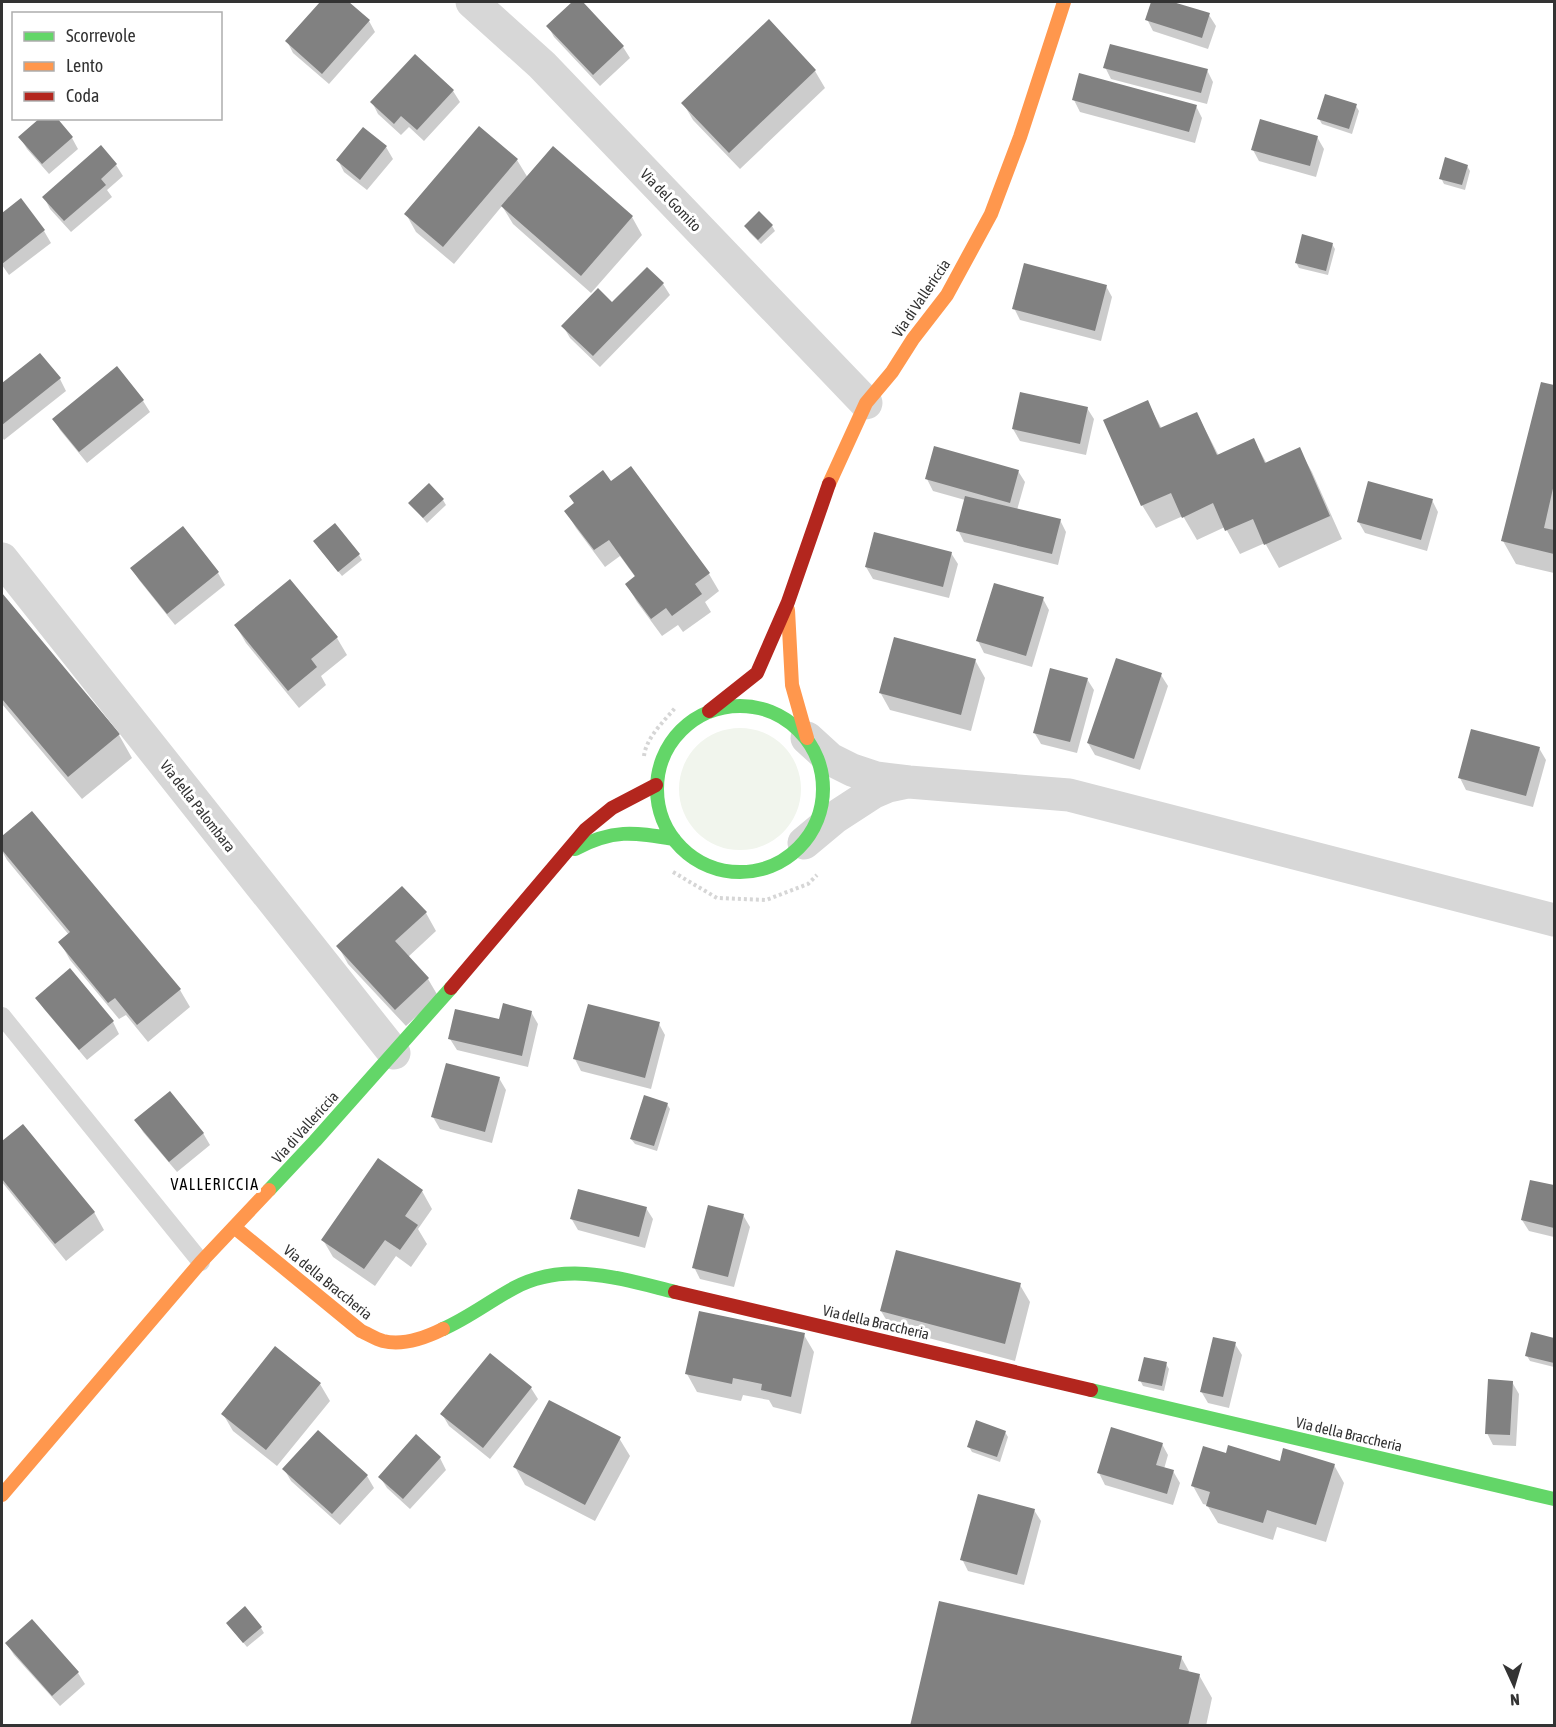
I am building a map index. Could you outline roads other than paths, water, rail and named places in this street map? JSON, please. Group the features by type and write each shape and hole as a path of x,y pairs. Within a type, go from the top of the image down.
{"street":[{"name":"Via del Gomito","path":"472,2 542,65 866,403"},
{"name":"Via di Vallericcia","path":"709,711 738,705 767,709 780,715 807,738 820,763 824,791 819,819 813,831 792,854 763,869 730,872 714,868 692,856 674,839 664,823 658,804 656,785 664,754 682,729 757,674 788,602 824,494 866,403 892,372 947,295 991,214 1020,137 1064,2"},
{"name":"Via della Palombara","path":"2,559 393,1053"},
{"name":"Via di Vallericcia","path":"788,602 792,685 807,738"},
{"path":"807,738 830,759 876,778 1069,795 1554,920"},
{"path":"804,843 834,818 874,792 888,786 909,782"},
{"name":"Via di Vallericcia","path":"2,1495 201,1262 315,1141 466,971 585,830 624,800 656,785"},
{"name":"Via di Vallericcia","path":"559,860 600,836 615,833 634,833 674,839"},
{"name":"Via della Braccheria","path":"234,1227 368,1336 388,1342 414,1340 435,1334 535,1278 564,1273 612,1276 1554,1499"}],"lane":[{"path":"2,1016 201,1262"}],"district":[{"name":"VALLERICCIA","path":"215,1184"}]}
